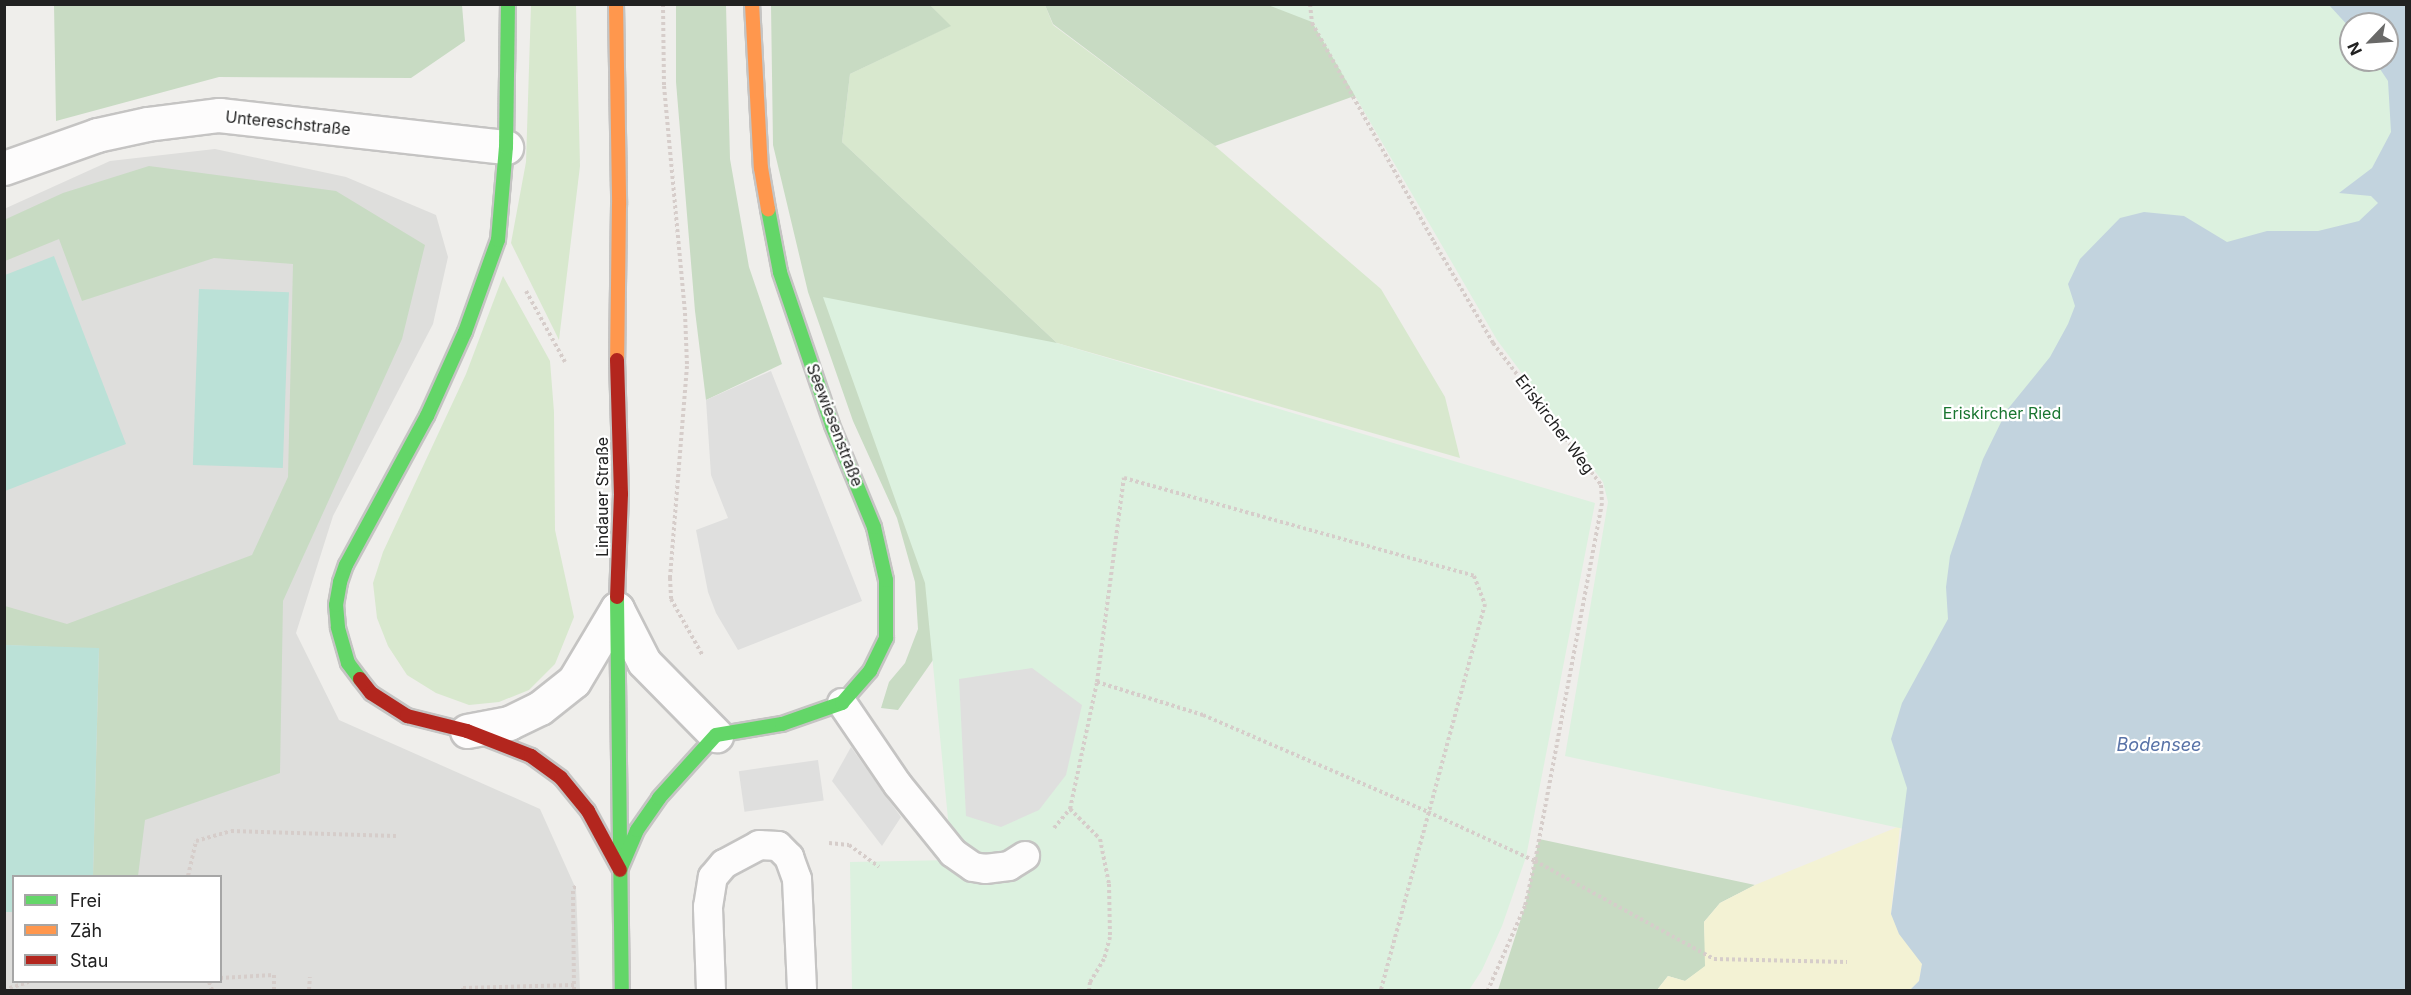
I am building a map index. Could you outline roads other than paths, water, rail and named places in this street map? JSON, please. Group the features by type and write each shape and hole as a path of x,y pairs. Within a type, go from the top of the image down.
{"street":[{"path":"508,4 506,147 498,240 465,332 427,416 346,565 336,605 338,627 348,663 371,693 407,716 467,731 531,756 561,778 588,811 621,870"},
{"name":"Lindauer Straße","path":"616,4 619,205 617,363 621,494 617,609 622,990"},
{"name":"Seewiesenstraße","path":"716,735 782,724 842,703 870,671 886,638 888,611 886,580 874,527 832,425 780,272 760,168 752,4"},
{"name":"Untereschstraße","path":"4,168 97,135 147,124 219,115 506,147"},
{"path":"467,731 508,723 519,718 540,708 574,681 617,609"},
{"path":"617,609 644,662 716,735 659,798 637,830 621,870"}],"lane":[{"path":"842,703 898,784 953,853 973,867 985,869 1009,866 1025,856"},
{"path":"711,990 708,907 713,877 724,864 759,845 778,846 789,857 797,879 802,990"}],"water":[{"name":"Bodensee","path":"2329,5 2406,5 2406,990 1910,990 1919,981 1922,964 1899,934 1891,914 1907,788 1891,739 1902,703 1948,619 1946,587 1950,556 1983,459 2007,410 2050,357 2068,324 2075,306 2068,284 2080,259 2120,218 2144,212 2184,216 2227,242 2267,231 2318,231 2359,221 2378,203 2371,196 2339,193 2372,168 2391,132 2388,81 2382,72 2399,72 2399,12 2339,12 2339,16"}],"park label":[{"name":"Eriskircher Ried","path":"2002,413"}]}
